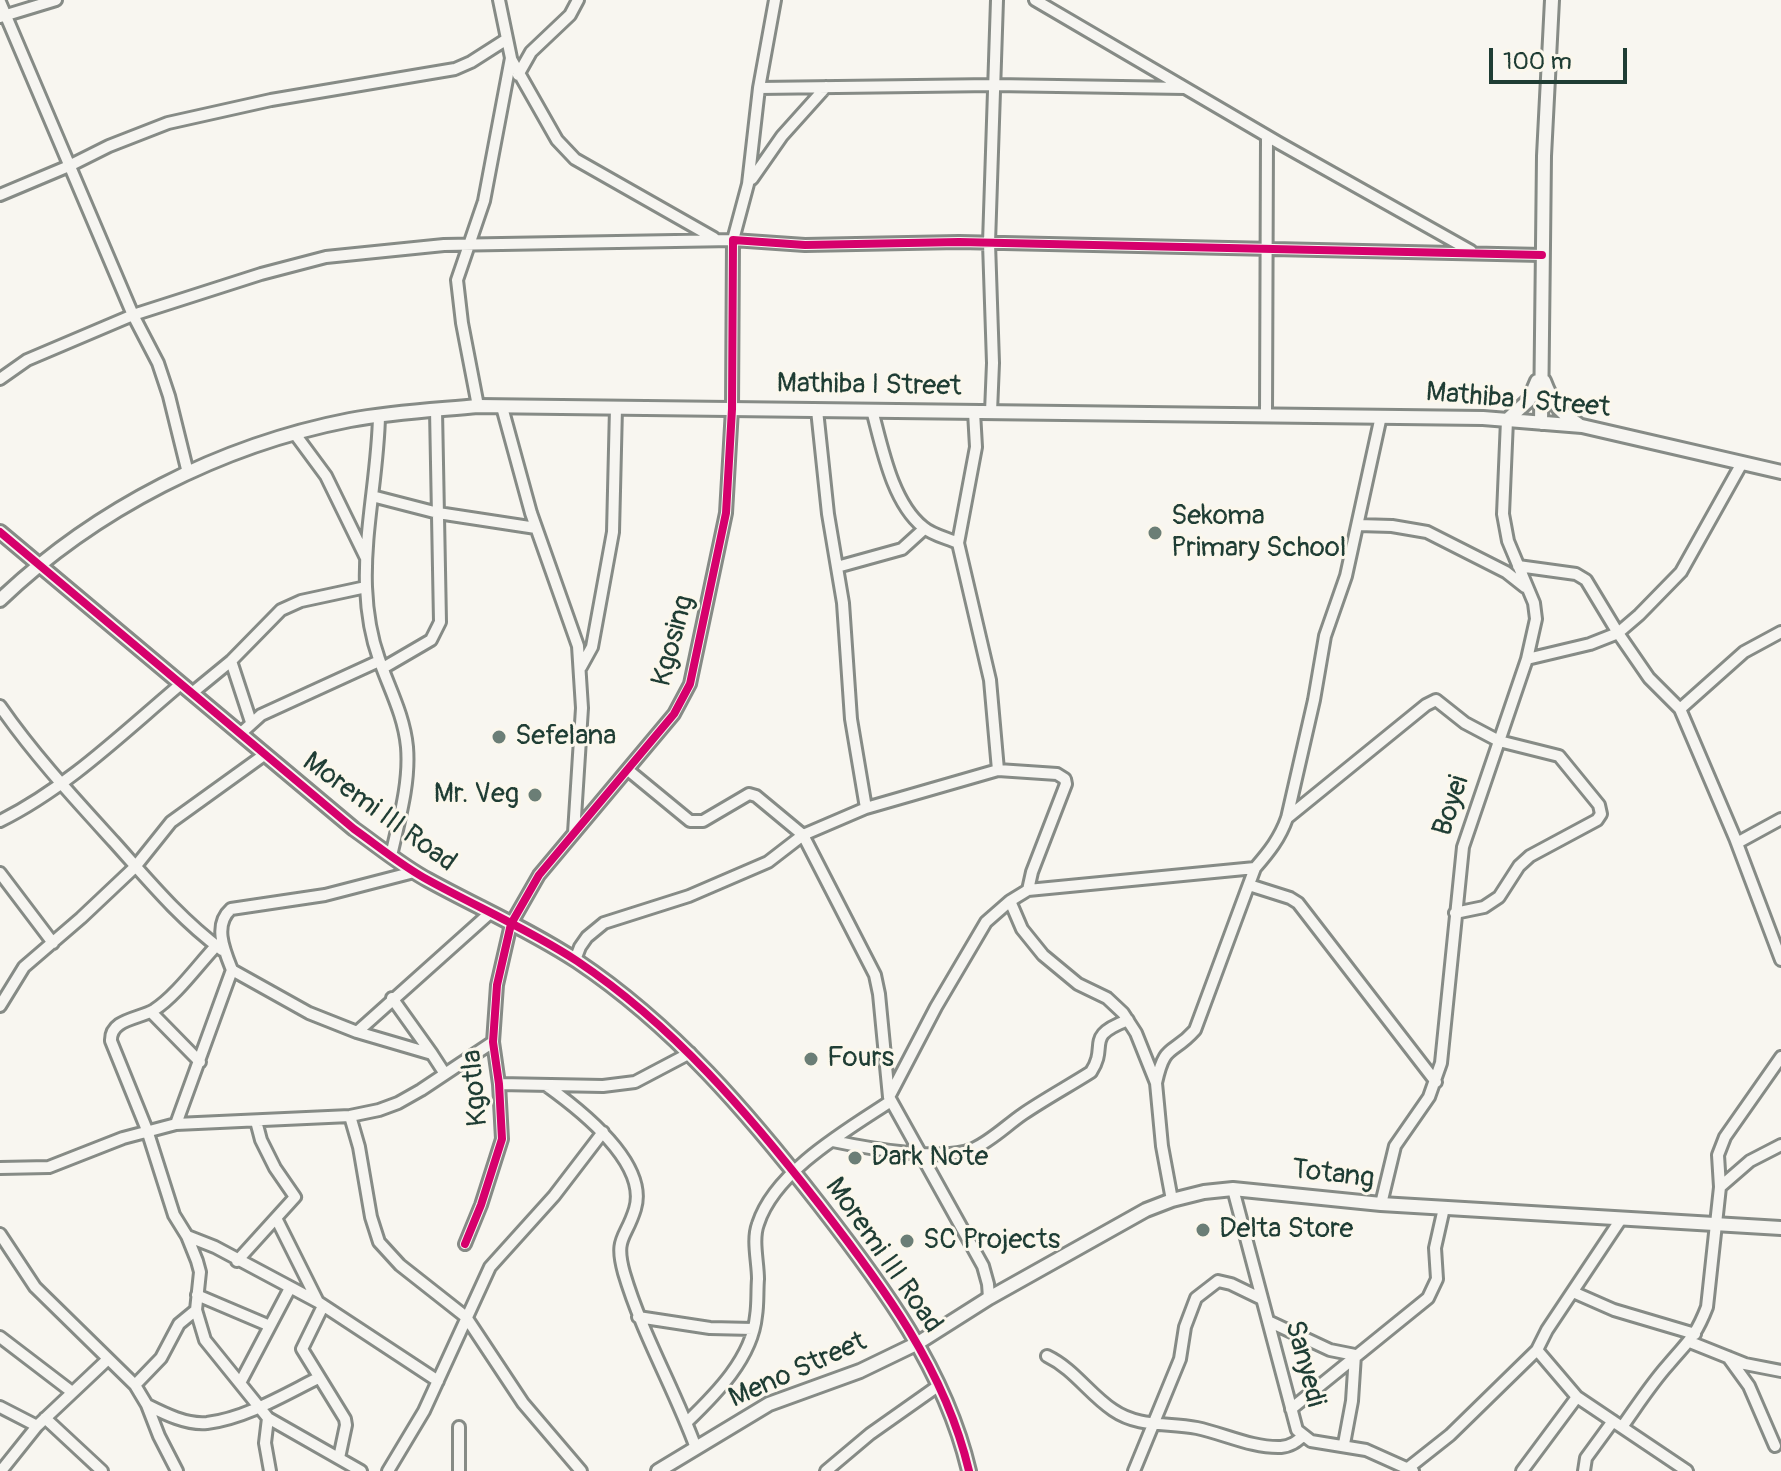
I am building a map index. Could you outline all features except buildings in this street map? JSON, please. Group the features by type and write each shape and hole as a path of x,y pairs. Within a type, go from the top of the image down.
{"street":[{"path":"3,16 56,0"},
{"path":"499,0 511,58 518,75 557,140 575,159 716,239"},
{"path":"748,184 759,88 775,0"},
{"path":"991,412 993,363 989,243 997,0"},
{"path":"1035,0 1473,252"},
{"path":"1541,423 1542,255 1552,0"},
{"path":"0,2 3,16 133,315 158,363 188,473"},
{"path":"518,75 531,52 580,2"},
{"path":"0,195 168,123 271,100 455,69 507,39"},
{"path":"478,406 458,295 459,271 471,245 484,201 511,58"},
{"path":"759,88 994,85 1186,88"},
{"path":"748,184 782,136 826,87"},
{"path":"1266,414 1267,136"},
{"name":"Kgosing","path":"511,924 539,875 674,714 690,684 726,513 732,409 733,240 748,184"},
{"path":"0,379 27,360 133,315 261,274 326,257 393,249 716,239 805,245 989,243 1542,255"},
{"path":"1507,420 1534,391 1540,370"},
{"path":"1540,370 1552,404 1561,414 1582,426"},
{"name":"Mathiba I Street","path":"0,600 39,566 96,525 188,473 233,453 295,434 379,416 478,406 1266,414 1507,420 1582,426 1781,472"},
{"path":"502,407 536,528 572,627 581,667 582,708 574,833"},
{"path":"581,667 592,647 613,532 616,408"},
{"path":"240,734 251,722 307,693 381,664 431,640 440,622 436,410"},
{"path":"817,410 843,603 851,719 866,808"},
{"path":"872,410 893,482 912,515 924,529 958,543"},
{"path":"974,412 976,447 958,543 990,680 998,770"},
{"path":"379,416 366,587 381,664 398,709 407,747 406,781 391,856"},
{"path":"1156,1083 1165,1053 1195,1030 1255,868 1281,834 1287,818 1330,617 1346,576 1381,416"},
{"name":"Boyei","path":"1381,1204 1395,1146 1418,1116 1436,1082 1444,1045 1463,847 1527,659 1536,619 1534,603 1508,541 1503,514 1507,420"},
{"path":"295,434 326,476 367,559"},
{"path":"1527,659 1590,644 1618,633 1681,572 1742,463"},
{"path":"372,496 438,513 536,528"},
{"path":"1358,525 1392,526 1427,532 1506,572 1528,589"},
{"path":"837,567 902,549 924,529"},
{"name":"Moremi III Road","path":"0,532 354,829 414,872 575,960 652,1018 690,1053 757,1126 877,1280 918,1343 938,1386 969,1471"},
{"path":"1518,566 1582,576 1656,686 1680,709 1737,843 1781,960"},
{"path":"192,693 231,661 281,610 301,601 366,587"},
{"path":"1680,709 1744,652 1781,632"},
{"path":"231,661 251,722"},
{"path":"0,821 60,785 181,684"},
{"path":"1287,818 1436,700 1465,723 1499,741 1559,756 1599,805 1601,814 1597,820 1530,856 1519,866 1499,897 1484,907 1455,913"},
{"path":"0,706 60,785 181,916 221,949 232,970 283,1000 357,1032 432,1054"},
{"path":"0,1006 24,967 135,867 158,836 184,810 264,755"},
{"path":"628,770 690,821 703,821 749,794 756,796 803,835 875,975 890,1099 983,1266 989,1298"},
{"path":"575,960 587,937 604,923 689,896 768,862 803,835 866,808 998,770 1057,774 1065,779 1066,784 1028,890"},
{"path":"1737,843 1781,819"},
{"path":"687,1422 712,1398 733,1370 753,1329 758,1277 756,1228 769,1204 792,1170 890,1099 936,1007 986,922 1028,890 1255,868"},
{"path":"361,1471 268,1418 205,1340 196,1310 200,1272 187,1236 174,1215 147,1130 117,1059 111,1033 114,1027 151,1012 164,1003 221,949 221,926 231,909 325,895 414,872"},
{"path":"0,873 53,943"},
{"path":"1249,885 1298,903 1436,1082"},
{"path":"1010,901 1022,929 1043,955 1078,984 1107,998 1128,1020 1156,1083 1162,1146 1172,1200"},
{"path":"357,1032 490,913"},
{"name":"Kgotla","path":"465,1244 502,1139 493,1042 497,985 511,924"},
{"path":"176,1124 232,970"},
{"path":"392,998 445,1074"},
{"path":"151,1012 200,1062"},
{"path":"833,1141 865,1148 921,1153 950,1154 974,1148 1091,1072 1102,1033 1128,1020"},
{"path":"0,1168 49,1167 147,1130 176,1124 350,1116 398,1103 493,1042"},
{"path":"499,1084 603,1086 635,1082 690,1053"},
{"path":"1584,1471 1586,1458 1693,1338 1707,1307 1720,1187 1718,1155 1725,1137 1781,1057"},
{"path":"547,1086 576,1106 603,1132 616,1147 634,1181 636,1208 620,1243 620,1256 638,1317 696,1448"},
{"path":"350,1116 379,1242 400,1265 466,1317 523,1403 581,1471"},
{"path":"237,1261 293,1201 294,1195 275,1168 261,1140 256,1121"},
{"path":"388,1471 414,1430 496,1258 520,1236 554,1196 603,1132"},
{"path":"1720,1187 1750,1161 1781,1145"},
{"name":"Totang","path":"918,1343 989,1298 1146,1210 1204,1192 1233,1189 1381,1204 1781,1228"},
{"name":"Sanyedi","path":"1233,1189 1297,1430 1311,1441 1366,1450 1410,1470"},
{"path":"1291,1409 1428,1298 1436,1286 1435,1248 1444,1208"},
{"path":"276,1218 320,1304 302,1349 346,1422 339,1458"},
{"path":"1410,1470 1537,1350 1621,1219"},
{"path":"0,1234 35,1287 135,1385 177,1471"},
{"path":"187,1236 215,1247 320,1304 438,1381"},
{"path":"1134,1471 1180,1359 1185,1327 1196,1298 1218,1281 1262,1299"},
{"path":"240,1383 290,1288"},
{"path":"1573,1292 1693,1338 1728,1357 1781,1371"},
{"path":"197,1295 270,1326"},
{"path":"135,1385 161,1358 179,1324 196,1310"},
{"path":"638,1317 710,1328 753,1329"},
{"path":"1268,1321 1330,1350 1355,1355"},
{"path":"0,1337 72,1392"},
{"name":"Meno Street","path":"667,1469 769,1404 860,1371 918,1343"},
{"path":"1537,1350 1577,1397 1687,1471"},
{"path":"1344,1444 1352,1401 1355,1355"},
{"path":"1047,1356 1062,1363 1113,1410 1132,1421 1195,1428 1249,1443 1274,1446 1293,1444 1303,1436"},
{"path":"1728,1357 1749,1386 1775,1446"},
{"path":"1,1471 41,1422 108,1359"},
{"path":"147,1405 181,1419 207,1423 260,1407 318,1378"},
{"path":"826,1471 870,1434 938,1386"},
{"path":"1522,1471 1577,1397"},
{"path":"0,1407 41,1422 94,1468"},
{"path":"268,1418 265,1443 270,1471"},
{"path":"459,1427 459,1471"}],"cycle path":[{"path":"465,1244 502,1139 493,1042 497,985 511,924 539,875 674,714 690,684 726,513 732,409 733,240 805,245 959,242 1542,255"},
{"path":"0,532 354,829 418,874 577,961 612,986 677,1042 765,1137 888,1297 928,1363 958,1434 969,1471"}],"place":[{"name":"Sekoma Primary School","path":"1155,533"},
{"name":"Sefelana","path":"499,737"},
{"name":"Mr. Veg","path":"535,795"},
{"name":"Fours","path":"811,1059"},
{"name":"Dark Note","path":"855,1158"},
{"name":"Delta Store","path":"1203,1230"},
{"name":"SC Projects","path":"907,1241"}]}
